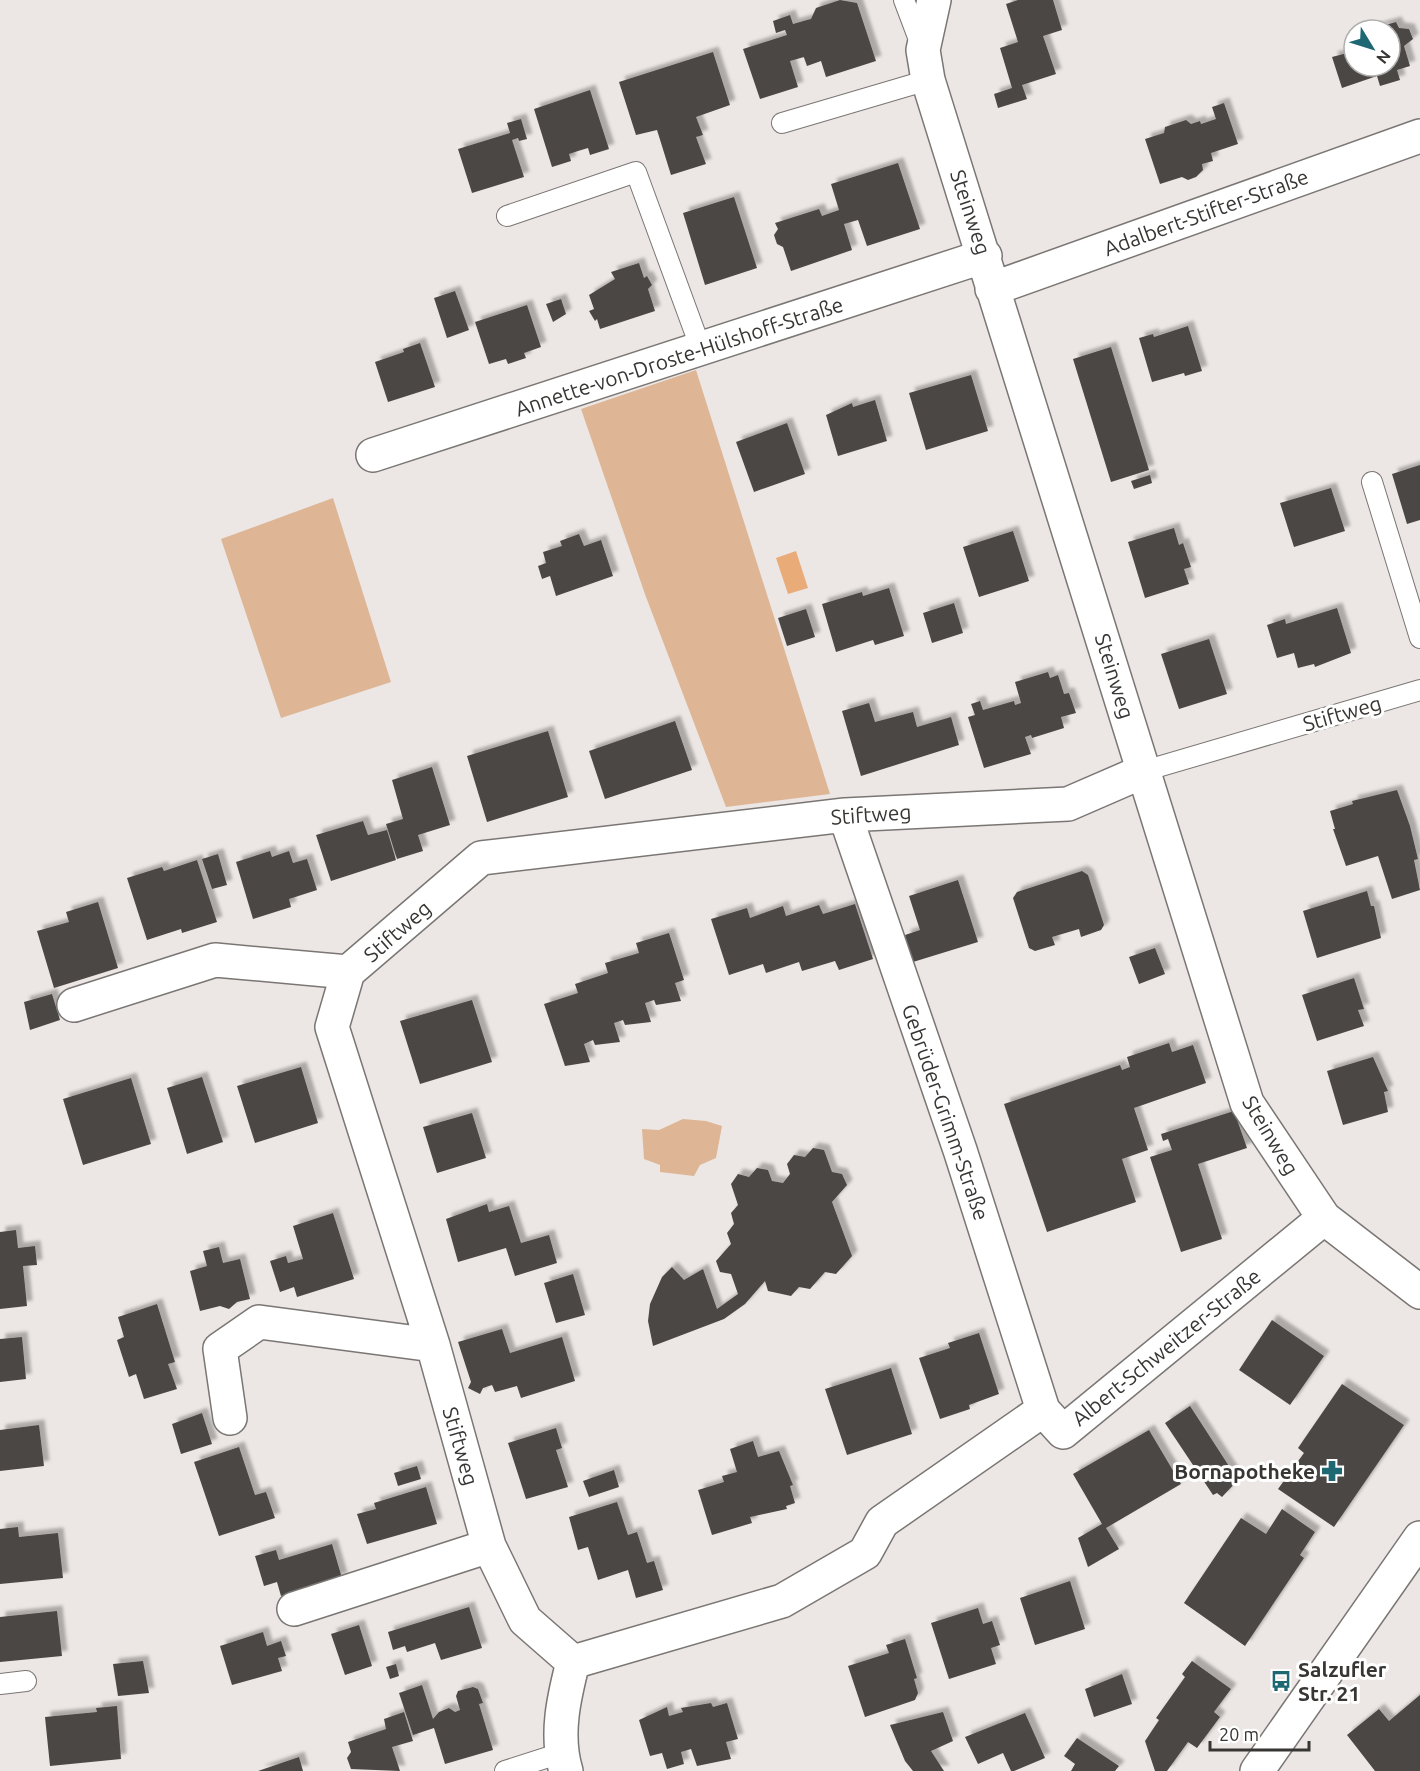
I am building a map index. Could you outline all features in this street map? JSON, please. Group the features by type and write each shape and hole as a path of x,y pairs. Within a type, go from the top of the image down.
{"street":[{"path":"925,65 934,0"},
{"name":"Steinweg","path":"925,65 985,256 992,289 1247,1103 1324,1218 1420,1292"},
{"name":"Adalbert-Stifter-Straße","path":"992,289 1420,136"},
{"name":"Annette-von-Droste-Hülshoff-Straße","path":"373,455 985,256"},
{"name":"Stiftweg","path":"573,1662 525,1620 489,1546 433,1345 332,1027 348,972 481,858 844,815 1068,804 1144,771"},
{"name":"Gebrüder-Grimm-Straße","path":"844,815 960,1150 1042,1410"},
{"name":"Stiftweg","path":"74,1005 215,960 348,972"},
{"name":"Albert-Schweitzer-Straße","path":"573,1662 782,1601 865,1553 882,1522 1042,1410 1063,1432 1324,1218"},
{"path":"230,1418 220,1349 260,1322 433,1345"},
{"path":"1257,1771 1420,1538"},
{"path":"294,1609 489,1546"},
{"path":"563,1762 563,1702 573,1662"}],"lane":[{"path":"782,123 925,65 904,0"},
{"path":"507,216 636,172 701,349"},
{"path":"1371,482 1420,638"},
{"name":"Stiftweg","path":"1144,771 1420,690"},
{"path":"0,1684 26,1681"},
{"path":"506,1771 563,1762"}],"shaded area":[{"path":"696,370 830,794 726,807 646,597 581,409"},
{"path":"333,498 391,682 281,718 221,539"},
{"path":"796,551 808,588 788,594 776,558"},
{"path":"683,1119 706,1121 722,1126 716,1158 700,1165 694,1176 660,1172 660,1165 644,1159 642,1129 659,1130"}],"building":[{"path":"840,0 857,3 876,61 826,77 821,61 807,66 804,57 790,61 798,87 760,99 743,49 787,35 785,30 776,33 773,21 790,15 793,24 811,19 816,8"},
{"path":"1018,0 1053,0 1062,30 1043,36 1056,74 1022,85 1027,99 998,108 994,94 1012,88 1000,48 1018,42 1006,4"},
{"path":"1402,28 1409,29 1413,39 1404,46 1410,66 1402,68"},
{"path":"713,52 730,105 696,117 703,135 696,137 706,164 671,175 657,130 636,135 619,82"},
{"path":"1342,54 1342,78 1371,78 1342,88 1332,57"},
{"path":"1378,78 1399,78 1400,80 1380,86"},
{"path":"590,90 609,149 590,155 588,148 578,151 569,154 571,161 552,167 534,109"},
{"path":"1224,103 1238,144 1211,153 1213,161 1202,164 1203,170 1196,177 1188,180 1182,177 1160,184 1145,139 1164,133 1165,127 1186,120 1191,124 1200,121 1201,124 1216,119 1212,107"},
{"path":"521,119 527,139 512,140 524,177 472,193 458,149 510,133 507,123"},
{"path":"898,163 920,229 867,246 858,220 844,224 852,250 791,271 783,247 777,244 774,235 778,229 775,223 819,209 822,216 839,210 831,184"},
{"path":"734,197 757,268 705,285 683,213"},
{"path":"639,263 644,278 647,276 652,285 648,289 655,311 600,329 597,319 595,321 589,311 594,309 589,295 615,279 611,272"},
{"path":"455,291 469,330 447,338 434,298"},
{"path":"561,299 566,314 553,322 546,304"},
{"path":"527,305 541,347 524,353 526,358 508,364 506,359 489,364 475,322"},
{"path":"1188,326 1202,371 1185,376 1184,373 1152,382 1139,338 1153,334 1154,337"},
{"path":"420,343 435,387 388,402 375,362 404,352 403,349"},
{"path":"1111,347 1149,470 1111,482 1073,359"},
{"path":"971,375 988,431 926,450 909,393"},
{"path":"875,400 887,441 838,456 826,415 852,403 853,407"},
{"path":"787,423 805,474 754,492 736,442"},
{"path":"1420,465 1420,520 1407,524 1392,474"},
{"path":"1150,475 1152,483 1134,489 1131,481"},
{"path":"1331,488 1345,531 1294,547 1280,503"},
{"path":"1174,528 1179,545 1183,543 1191,567 1184,569 1189,584 1145,598 1128,542"},
{"path":"1013,531 1029,581 979,597 963,547"},
{"path":"579,534 584,546 601,540 613,576 556,596 550,576 542,579 538,566 546,563 543,552 562,546 560,541"},
{"path":"889,588 904,636 875,645 873,640 836,652 822,604 862,592 863,596"},
{"path":"954,603 963,633 932,643 923,613"},
{"path":"1337,608 1351,653 1315,667 1314,664 1298,668 1294,653 1277,658 1267,625 1285,619 1286,624"},
{"path":"806,609 815,637 787,646 778,618"},
{"path":"1209,639 1227,694 1179,709 1161,654"},
{"path":"1048,672 1050,678 1058,675 1064,694 1069,693 1076,713 1061,717 1064,728 1032,738 1031,735 1025,737 1031,754 984,768 968,717 975,715 971,704 980,701 983,710 1014,701 1015,705 1021,703 1015,682"},
{"path":"869,703 875,722 913,712 917,727 951,717 959,745 861,776 842,711"},
{"path":"675,721 692,770 605,799 589,751"},
{"path":"548,731 568,797 487,822 467,756"},
{"path":"432,767 450,825 418,835 423,851 397,859 386,824 403,819 392,780"},
{"path":"1397,790 1410,826 1418,859 1414,860 1420,890 1392,899 1378,856 1346,866 1333,829 1335,829 1330,811 1353,804 1352,801"},
{"path":"363,821 368,835 387,830 396,860 331,881 316,835"},
{"path":"270,851 272,857 289,851 293,863 307,859 317,890 289,899 291,907 253,919 236,862"},
{"path":"218,854 227,885 212,889 202,859"},
{"path":"197,860 217,922 182,933 181,929 147,940 127,878 162,867 164,871"},
{"path":"1082,871 1088,875 1104,925 1101,930 1081,937 1079,929 1052,937 1055,945 1035,951 1029,948 1013,898 1017,892"},
{"path":"958,880 978,942 913,962 905,935 920,930 909,896"},
{"path":"1367,891 1371,906 1374,906 1381,938 1317,958 1303,911"},
{"path":"98,902 118,968 54,988 37,931 69,922 66,912"},
{"path":"855,904 873,959 839,970 835,961 802,971 799,962 766,973 763,964 729,975 711,919 747,908 750,918 783,906 786,916 819,905 823,914"},
{"path":"669,933 684,980 675,983 681,1001 656,1005 654,1000 645,1003 651,1022 625,1025 623,1020 614,1023 620,1042 595,1045 593,1040 584,1044 590,1062 565,1066 544,1004 578,993 575,984 608,973 605,963 639,953 636,943"},
{"path":"1155,948 1165,974 1139,984 1129,957"},
{"path":"1354,978 1364,1009 1358,1010 1364,1026 1317,1041 1302,995"},
{"path":"52,994 60,1020 30,1030 24,1002"},
{"path":"472,1000 492,1062 420,1084 400,1021"},
{"path":"1169,1043 1172,1052 1193,1045 1206,1083 1134,1108 1148,1150 1122,1159 1136,1202 1047,1232 1004,1104 1120,1065 1122,1070 1130,1067 1127,1057"},
{"path":"1373,1057 1388,1091 1384,1092 1388,1112 1343,1125 1327,1071"},
{"path":"301,1067 318,1123 255,1143 237,1086"},
{"path":"202,1077 223,1142 187,1154 167,1088"},
{"path":"131,1078 151,1144 83,1165 63,1099"},
{"path":"1234,1111 1247,1148 1198,1164 1222,1239 1181,1252 1150,1157 1172,1150 1168,1139 1163,1141 1161,1134"},
{"path":"472,1113 486,1158 437,1173 423,1127"},
{"path":"813,1148 824,1150 832,1172 842,1174 847,1185 832,1202 852,1256 836,1274 825,1272 810,1289 799,1287 791,1296 768,1291 765,1281 745,1304 724,1319 653,1346 648,1321 650,1304 662,1277 672,1267 684,1280 703,1269 717,1309 738,1294 731,1274 720,1272 716,1261 731,1244 727,1233 734,1224 731,1213 738,1205 731,1184 738,1174 749,1177 757,1168 768,1170 772,1181 783,1183 790,1174 787,1164 794,1155 805,1157"},
{"path":"487,1204 489,1212 509,1206 521,1243 549,1235 557,1263 515,1276 506,1248 458,1262 446,1219"},
{"path":"333,1213 354,1279 297,1297 294,1287 280,1292 270,1261 286,1256 288,1263 303,1259 293,1226"},
{"path":"16,1230 18,1248 35,1246 37,1265 23,1266 27,1306 0,1309 0,1232"},
{"path":"219,1247 223,1263 240,1259 250,1299 237,1302 229,1309 220,1306 200,1311 190,1271 207,1266 203,1251"},
{"path":"573,1274 585,1315 556,1323 544,1283"},
{"path":"157,1304 175,1362 168,1364 177,1389 144,1399 136,1374 129,1377 117,1340 124,1337 118,1317"},
{"path":"1272,1320 1324,1356 1290,1405 1239,1370"},
{"path":"502,1329 510,1353 562,1337 575,1381 521,1398 517,1386 495,1392 492,1385 483,1388 480,1394 468,1388 471,1382 458,1342"},
{"path":"979,1333 999,1394 969,1405 970,1409 940,1419 919,1358 950,1348 948,1343"},
{"path":"22,1337 26,1379 0,1382 0,1339"},
{"path":"891,1368 912,1434 847,1455 825,1389"},
{"name":"Bornapotheke","path":"1342,1384 1404,1425 1334,1527 1278,1489 1304,1453 1298,1448"},
{"path":"1190,1406 1238,1480 1222,1497 1217,1493 1213,1495 1165,1423"},
{"path":"202,1413 212,1444 181,1454 172,1424"},
{"path":"39,1425 44,1466 0,1471 0,1430"},
{"path":"556,1428 562,1448 556,1450 568,1487 526,1499 508,1443"},
{"path":"1149,1430 1181,1484 1106,1528 1119,1549 1088,1567 1078,1538 1102,1524 1073,1474"},
{"path":"753,1441 758,1457 779,1451 793,1485 790,1486 795,1503 786,1506 787,1509 750,1517 752,1523 712,1535 698,1490 724,1482 722,1476 737,1472 730,1449"},
{"path":"239,1447 255,1495 266,1492 275,1518 219,1536 194,1462"},
{"path":"417,1466 421,1479 398,1486 394,1473"},
{"path":"614,1470 619,1487 589,1497 583,1481"},
{"path":"426,1487 437,1524 367,1544 357,1514 376,1509 374,1503"},
{"path":"617,1502 628,1535 637,1532 647,1563 654,1561 663,1590 636,1598 628,1570 598,1580 588,1547 578,1550 569,1517"},
{"path":"1282,1509 1315,1532 1300,1555 1304,1558 1245,1646 1184,1603 1241,1518 1266,1534"},
{"path":"18,1527 19,1537 58,1533 63,1578 0,1584 0,1529"},
{"path":"332,1544 342,1578 281,1596 277,1582 264,1586 255,1556 276,1550 279,1560"},
{"path":"1070,1581 1085,1629 1035,1645 1020,1598"},
{"path":"469,1607 482,1648 441,1660 435,1643 407,1652 405,1646 393,1650 388,1632"},
{"path":"978,1608 983,1624 992,1621 1000,1645 991,1648 996,1664 949,1679 931,1623"},
{"path":"57,1611 62,1656 0,1662 0,1617"},
{"path":"359,1625 372,1666 345,1675 331,1634"},
{"path":"263,1632 267,1646 281,1641 286,1656 278,1658 282,1671 232,1685 220,1646"},
{"path":"905,1639 917,1678 914,1679 918,1693 915,1700 865,1717 848,1666 889,1653 886,1645"},
{"path":"143,1661 149,1693 118,1696 113,1664"},
{"path":"1192,1661 1231,1689 1214,1712 1220,1717 1197,1748 1188,1742 1167,1771 1155,1771 1145,1741 1159,1720 1156,1718 1185,1677 1182,1674"},
{"path":"396,1664 399,1676 390,1679 386,1667"},
{"path":"1122,1674 1132,1704 1094,1717 1085,1689"},
{"path":"422,1685 433,1719 439,1712 449,1708 455,1712 460,1710 456,1696 458,1691 473,1687 478,1689 483,1703 479,1704 493,1750 445,1764 434,1728 413,1735 399,1693"},
{"path":"1420,1695 1420,1771 1375,1771 1347,1735 1379,1709 1389,1721"},
{"path":"711,1703 713,1707 727,1703 738,1739 726,1742 731,1759 697,1766 691,1749 681,1752 684,1764 667,1769 662,1753 650,1756 639,1720 667,1707 669,1716 683,1712 681,1708"},
{"path":"117,1706 121,1759 50,1766 45,1717 97,1712 96,1708"},
{"path":"404,1712 413,1741 392,1747 400,1771 351,1769 347,1758 351,1752 348,1742 386,1729 384,1719"},
{"path":"943,1712 953,1741 931,1751 944,1771 913,1771 905,1761 890,1725"},
{"path":"1025,1713 1045,1758 1014,1771 1011,1771 1003,1753 978,1764 965,1737"},
{"path":"1077,1738 1119,1766 1115,1771 1071,1771 1075,1764 1064,1756"},
{"path":"299,1757 303,1771 258,1771"}],"place":[{"name":"Bornapotheke","path":"1332,1471"},
{"name":"Salzufler Str. 21","path":"1281,1681"}]}
